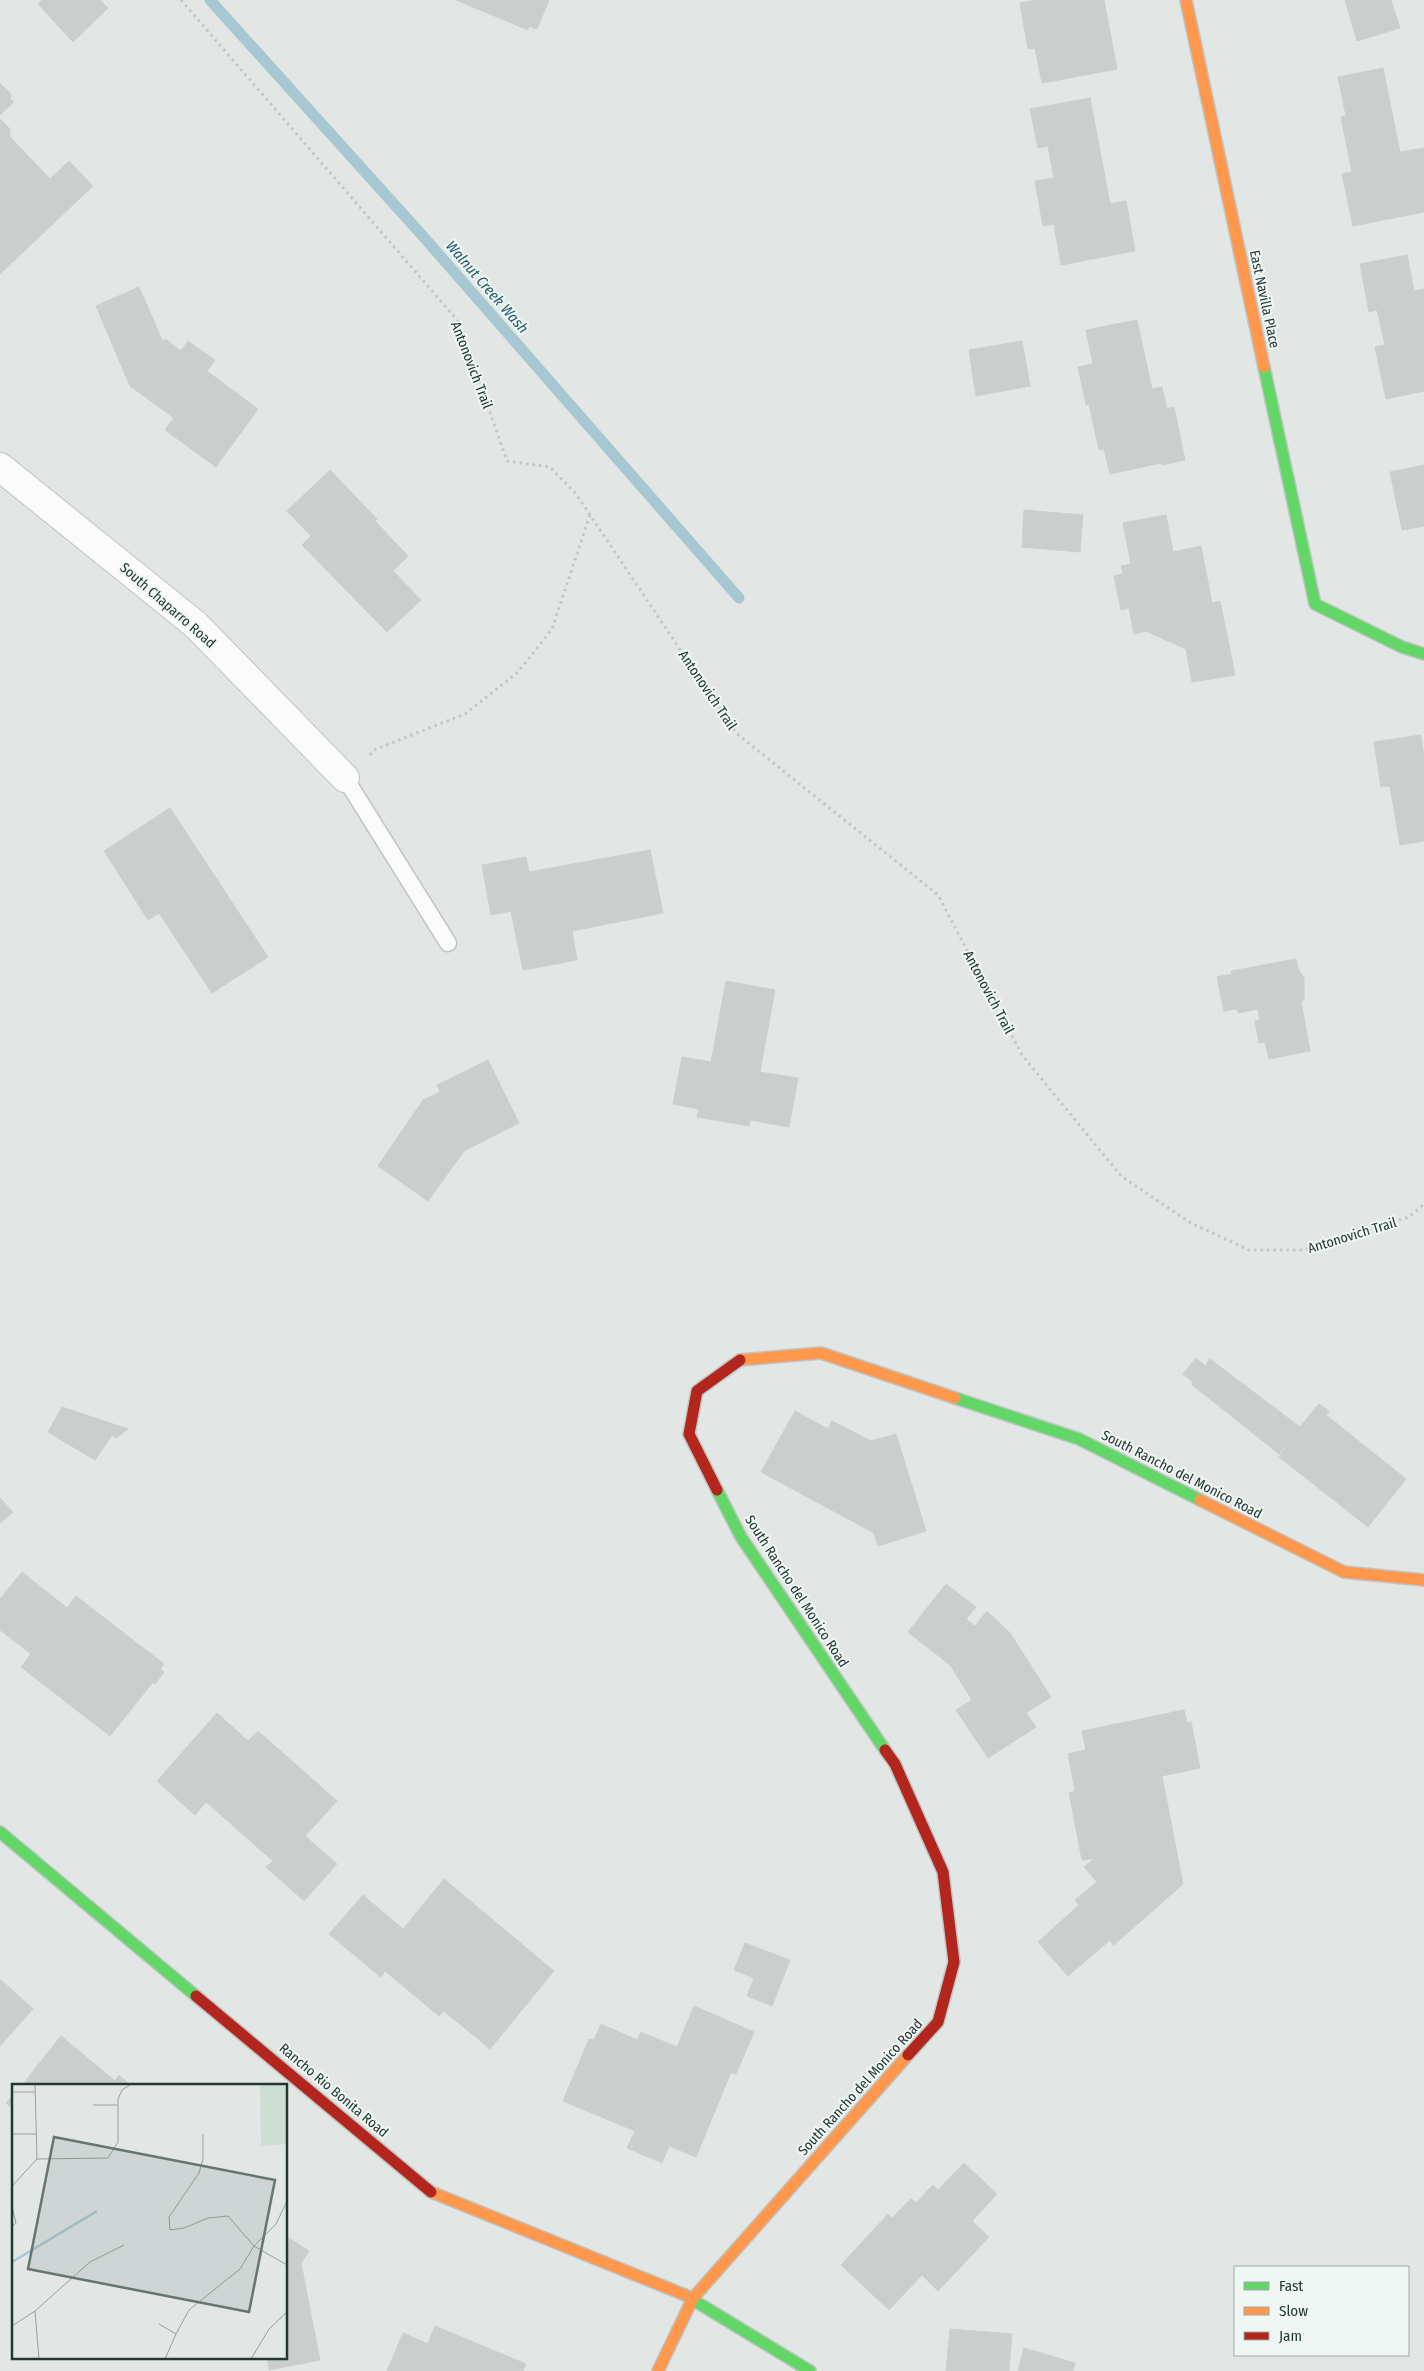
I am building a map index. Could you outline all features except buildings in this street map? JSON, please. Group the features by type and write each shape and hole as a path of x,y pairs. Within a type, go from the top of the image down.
{"street":[{"name":"East Navilla Place","path":"1186,0 1315,604 1402,647 1424,654"},
{"name":"South Chaparro Road","path":"0,467 196,625 345,778"},
{"name":"South Rancho del Monico Road","path":"658,2371 693,2298 938,2022 954,1962 943,1872 895,1764 740,1536 689,1434 697,1391 741,1359 821,1352 1079,1439 1344,1572 1424,1580"},
{"name":"Rancho Rio Bonita Road","path":"0,1832 434,2194 693,2298 810,2371"}],"lane":[{"path":"345,778 448,943"}],"path":[{"name":"Antonovich Trail","path":"181,0 458,321 506,461 550,467 576,494 736,733 938,895 1022,1055 1121,1176 1190,1223 1249,1250 1303,1250 1409,1218 1424,1204"},
{"path":"345,778 374,750 465,714 517,674 552,629 590,515"}],"waterway":[{"name":"Walnut Creek Wash","path":"210,0 421,234 739,598"}],"traffic: fast":[{"path":"1264,367 1315,604 1402,647 1424,654"},
{"path":"955,1398 1079,1439 1200,1500"},
{"path":"717,1490 741,1537 885,1750"},
{"path":"0,1832 196,1996"},
{"path":"685,2295 810,2371"}],"traffic: slow":[{"path":"1186,0 1264,367"},
{"path":"740,1360 821,1353 955,1398"},
{"path":"1200,1500 1344,1572 1424,1580"},
{"path":"658,2371 693,2298 908,2055"},
{"path":"431,2192 685,2295"}],"traffic: jam":[{"path":"717,1490 689,1434 697,1391 740,1360"},
{"path":"885,1750 895,1764 943,1872 954,1962 938,2022 908,2055"},
{"path":"196,1996 431,2192"}]}
